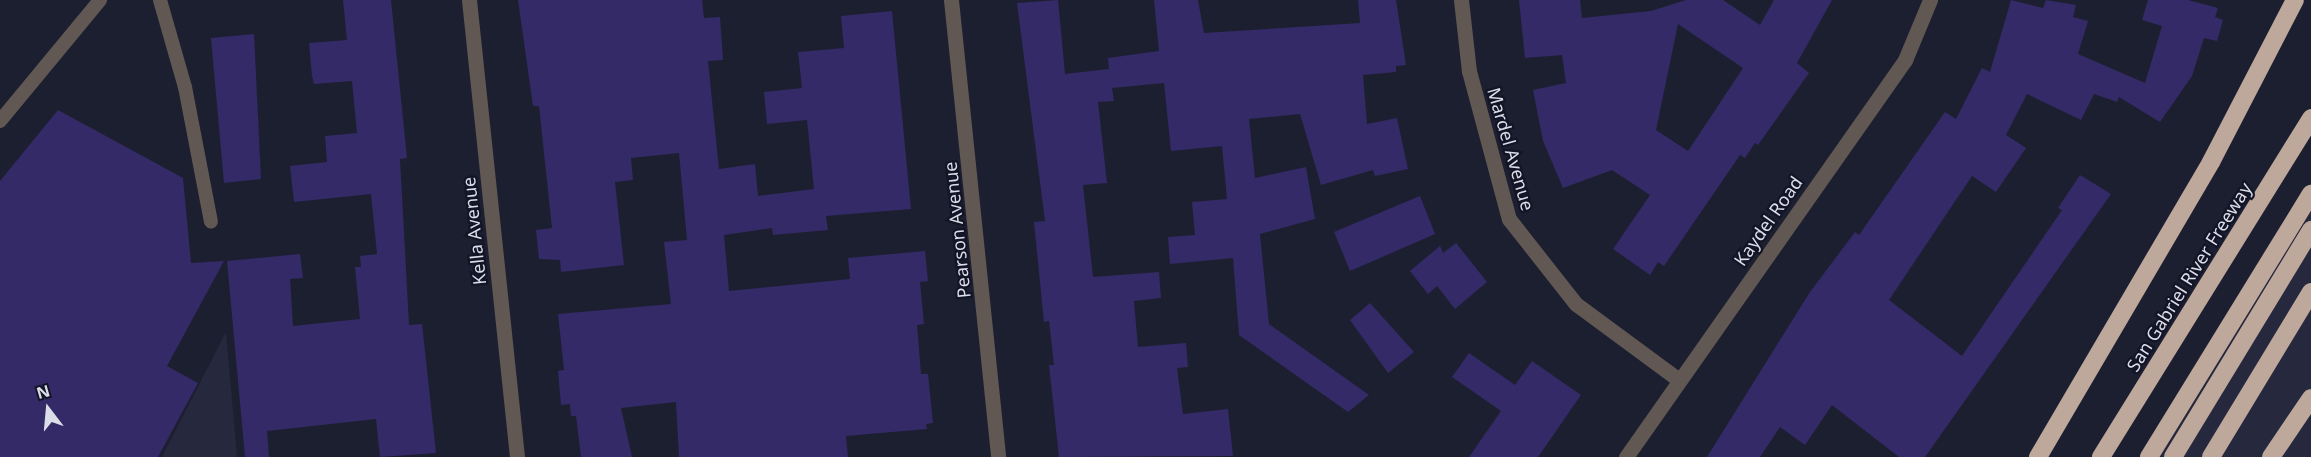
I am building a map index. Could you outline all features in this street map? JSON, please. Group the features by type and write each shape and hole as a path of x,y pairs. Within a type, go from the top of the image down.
{"highway":[{"path":"2038,457 2211,162 2295,0"},
{"name":"San Gabriel River Freeway","path":"2101,457 2311,118"},
{"path":"2150,457 2311,194"},
{"path":"2173,457 2311,230"},
{"path":"2211,457 2311,292"},
{"path":"2271,457 2311,398"}],"street":[{"name":"Kella Avenue","path":"469,0 517,457"},
{"name":"Pearson Avenue","path":"951,0 998,457"},
{"name":"Mardel Avenue","path":"1461,0 1468,71 1509,219 1576,304 1679,380"},
{"name":"Kaydel Road","path":"1626,457 1905,60 1930,0"}],"lane":[{"path":"0,121 100,0"},
{"path":"160,0 185,87 211,222"}],"shaded area":[{"path":"2311,211 2311,457 2160,457"},
{"path":"226,332 237,457 162,457"}],"building":[{"path":"343,0 391,0 407,158 400,159 409,325 422,324 436,453 380,457 376,419 267,431 269,457 245,457 227,261 300,254 303,278 290,279 293,326 360,319 355,267 361,267 360,256 377,254 371,194 294,202 290,166 327,162 325,136 357,133 352,81 314,84 312,76 309,43 347,40"},
{"path":"518,0 702,0 704,18 720,17 723,60 708,61 719,169 755,164 758,196 814,189 807,120 767,124 764,92 802,88 798,52 844,48 841,16 892,11 911,209 826,216 828,230 773,235 772,228 724,235 729,291 850,279 848,258 925,251 928,281 920,282 924,324 917,325 921,374 928,374 933,423 926,424 927,429 846,436 848,457 679,457 676,402 621,408 632,457 581,457 576,416 571,416 570,404 561,405 558,371 564,370 558,314 671,304 664,242 687,240 679,153 631,158 633,180 615,182 624,265 561,272 560,260 539,259 536,230 552,228 539,106 533,106"},
{"path":"1058,0 1065,74 1109,69 1108,58 1159,51 1154,0 1198,0 1204,33 1360,23 1358,0 1396,0 1406,65 1396,66 1396,72 1363,75 1367,124 1397,118 1408,169 1375,176 1373,170 1321,185 1300,114 1249,119 1255,178 1306,167 1315,219 1260,234 1269,324 1369,395 1348,412 1239,335 1233,258 1170,264 1168,237 1195,235 1192,202 1227,199 1222,146 1171,151 1164,83 1112,88 1114,101 1098,102 1107,183 1083,185 1093,277 1159,272 1161,298 1134,301 1138,347 1186,343 1188,367 1177,368 1183,414 1228,409 1233,456 1059,457 1049,365 1054,365 1049,321 1044,322 1034,222 1045,221 1017,3"},
{"path":"1519,0 1580,0 1582,18 1651,11 1686,0 1723,0 1760,25 1774,0 1832,0 1797,63 1809,73 1758,145 1755,143 1745,158 1740,155 1664,266 1658,262 1650,275 1613,249 1650,195 1612,170 1563,188 1543,141 1533,90 1566,83 1562,55 1525,58","holes":["1678,24 1743,68 1688,151 1656,130"]},
{"path":"2011,0 2043,8 2046,0 2076,5 2073,17 2088,21 2078,54 2145,83 2162,26 2142,20 2148,0 2188,0 2218,8 2215,17 2223,20 2217,41 2204,38 2192,76 2160,122 2119,97 2117,102 2094,94 2081,120 2027,94 2006,135 2026,148 1996,192 1972,176 1889,300 1962,356 2062,210 2058,208 2080,175 2111,194 1925,457 1899,457 1832,405 1805,445 1780,427 1760,457 1707,457 1810,292 1855,232 1859,235 1945,112 1956,119 1982,68 1990,72"},
{"path":"254,34 261,179 224,183 211,38"},
{"path":"58,110 183,178 191,263 224,261 167,366 198,383 158,457 0,457 0,181"},
{"path":"1420,196 1435,234 1350,271 1334,232"},
{"path":"1456,243 1487,282 1455,309 1437,286 1428,294 1410,271 1440,246 1443,253"},
{"path":"1370,303 1414,352 1388,373 1350,320"},
{"path":"1469,353 1515,385 1532,361 1581,395 1538,457 1469,457 1501,411 1452,377"}]}
